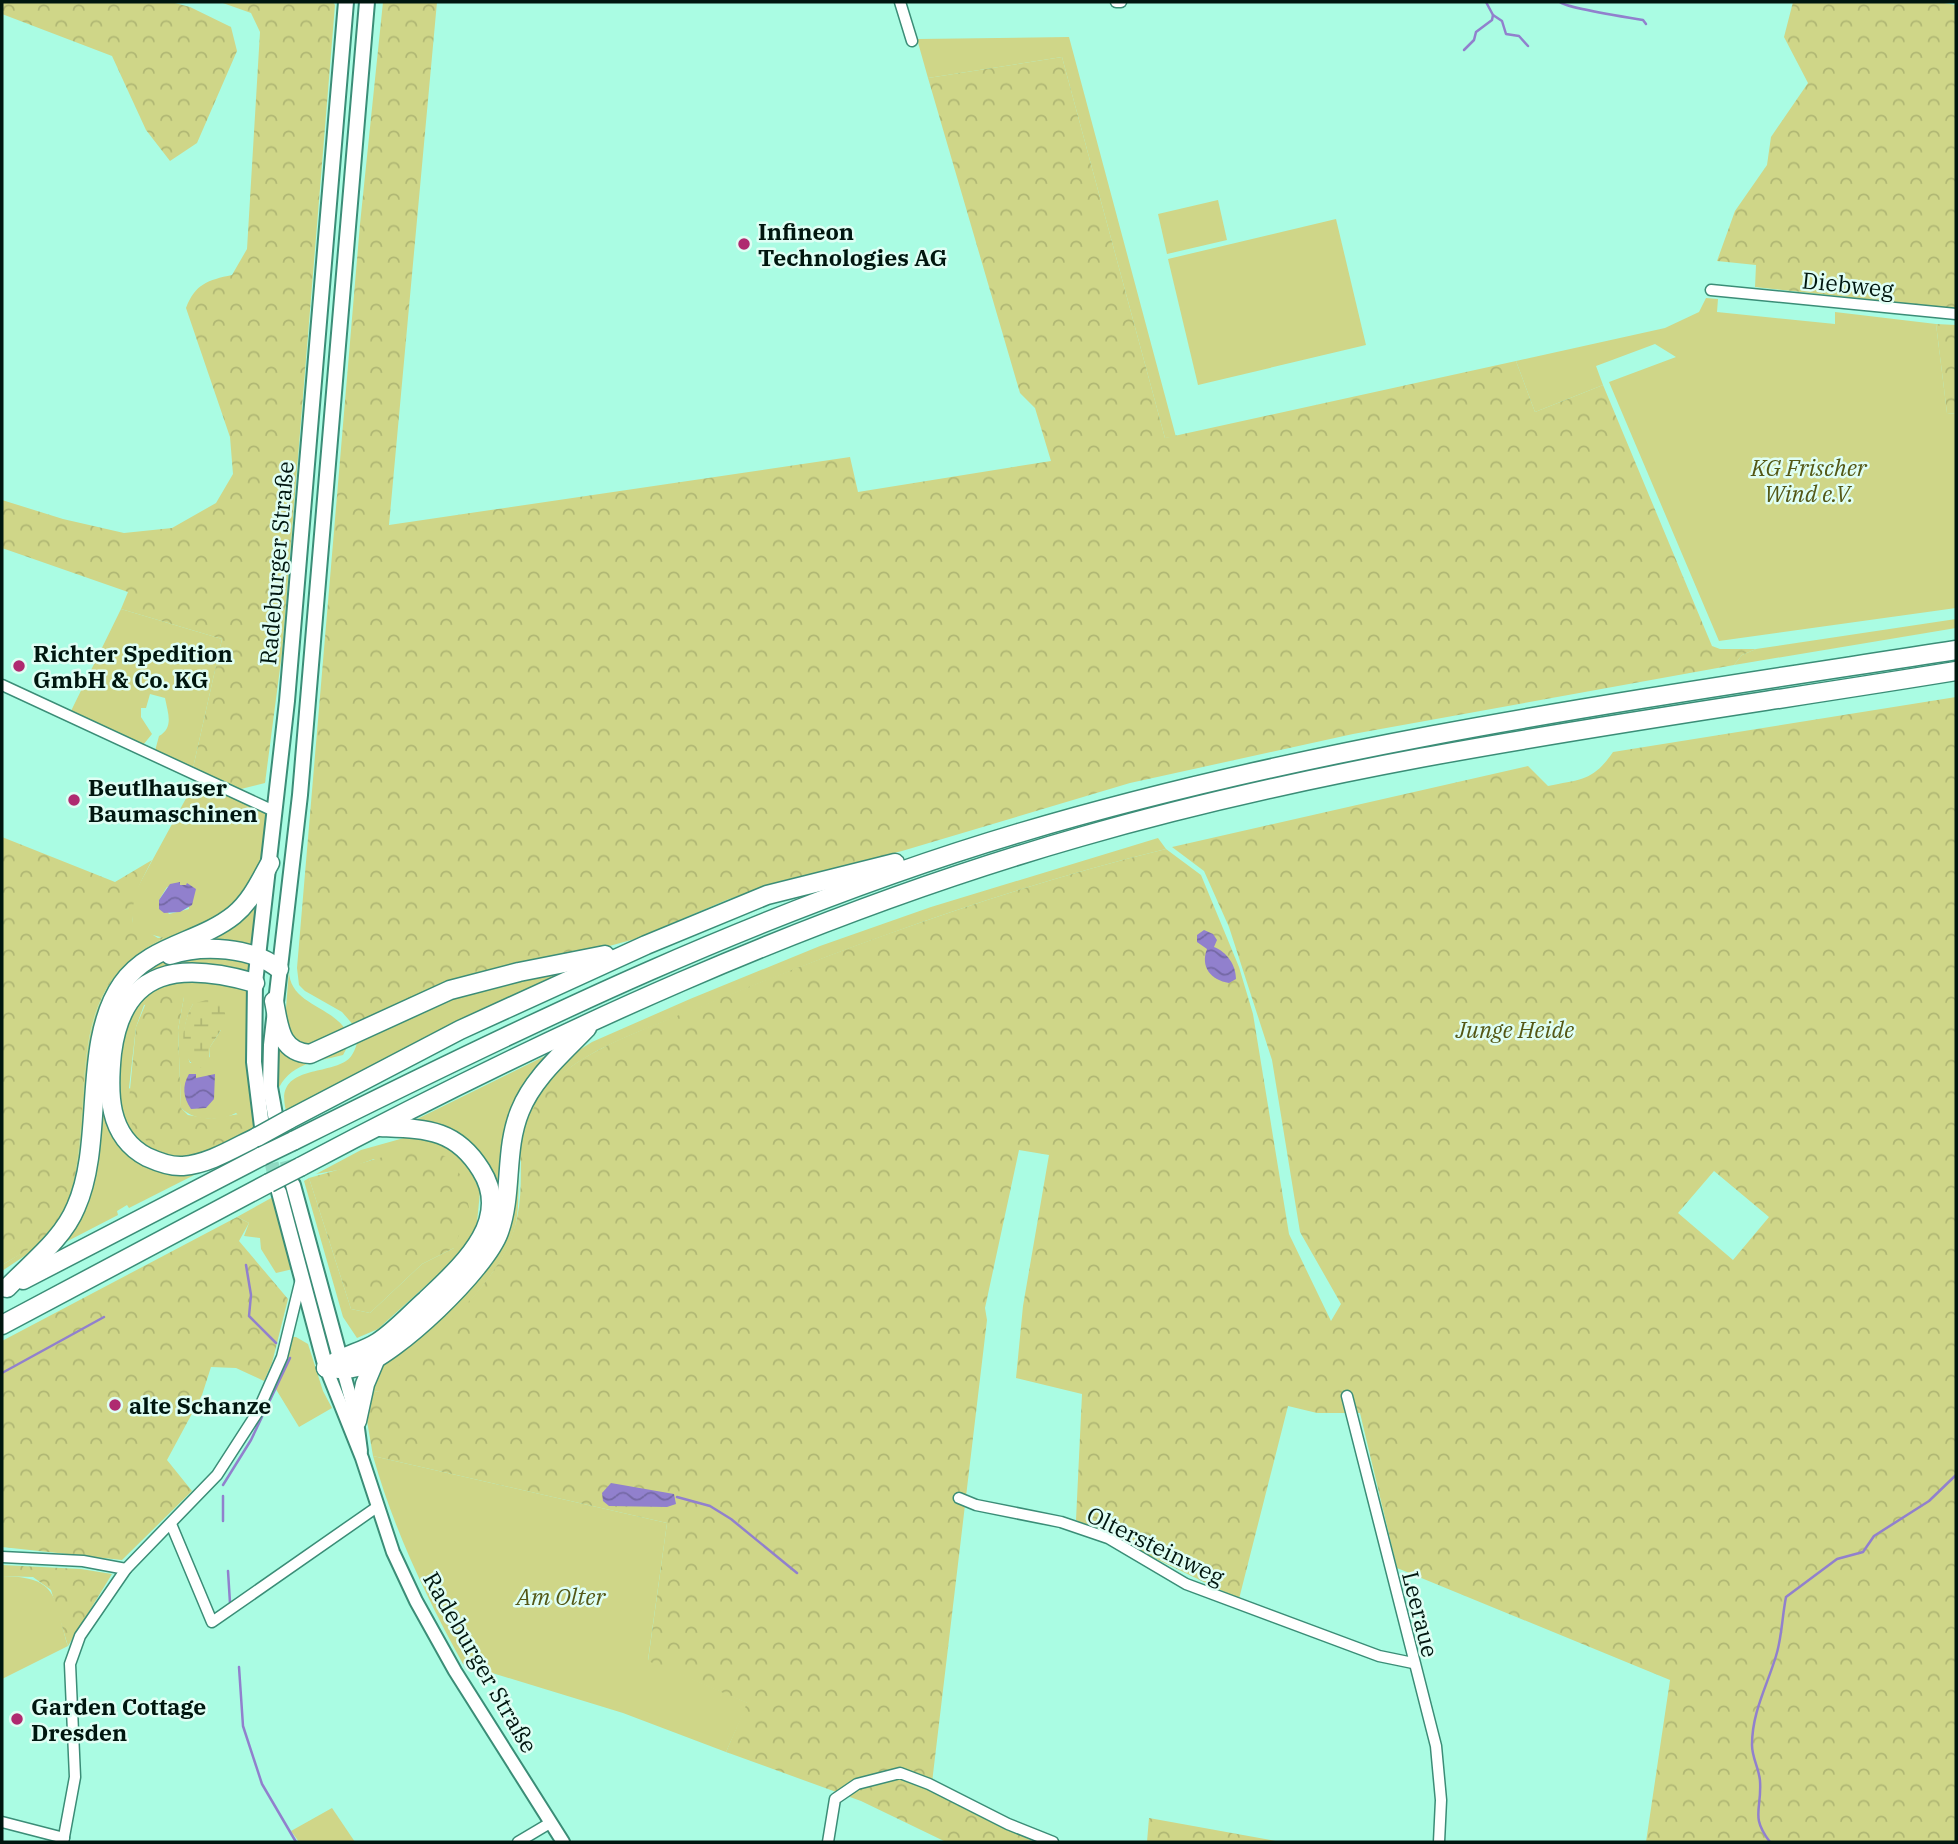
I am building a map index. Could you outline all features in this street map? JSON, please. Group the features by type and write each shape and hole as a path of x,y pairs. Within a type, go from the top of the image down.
{"highway":[{"path":"4,1289 262,1156 612,986 760,923 929,862 1174,789 1360,747 1564,711 1956,650"},
{"path":"2,1325 274,1188 300,1167 377,1127 594,1020 685,977 863,906 1031,851 1157,816 1304,781 1461,750 1956,671"},
{"path":"255,983 185,972 163,976 145,984 122,1010 115,1030 109,1083 113,1118 133,1148 156,1161 182,1166 197,1163 460,1030 646,945 743,905 802,885 900,862 929,862"},
{"path":"4,1289 59,1235 75,1210 88,1164 107,1018 122,984 140,965 234,915 253,894 270,863"},
{"path":"274,1001 283,1039 294,1051 318,1052 468,984 646,945"},
{"path":"140,965 192,950 258,955 279,969"},
{"path":"357,1421 365,1384 376,1359 411,1331 484,1261 494,1246 504,1215 507,1162 512,1133 521,1108 550,1066 594,1020"},
{"path":"336,1365 387,1335 472,1253 487,1225 489,1194 484,1175 470,1152 450,1137 423,1128 377,1127"},
{"path":"336,1365 376,1359"}],"main road":[{"name":"Radeburger Straße","path":"271,1126 254,1062 255,983 276,812 346,2"},
{"name":"Radeburger Straße","path":"271,1126 274,1001 300,795 367,2"},
{"name":"Radeburger Straße","path":"293,1185 336,1365 362,1458 393,1552 432,1632 562,1842"},
{"name":"Radeburger Straße","path":"274,1188 302,1277 357,1421 362,1458"}],"street":[{"path":"900,2 912,41"},
{"path":"1116,2 1121,2"},
{"name":"Diebweg","path":"1711,290 1737,287 1956,314"},
{"path":"2,685 276,812"},
{"path":"250,799 278,789"},
{"path":"2,1822 64,1840 75,1777 69,1664 80,1636 126,1569 217,1475 257,1413 279,1367 302,1277"},
{"name":"Leeraue","path":"1347,1396 1436,1746 1441,1800 1439,1842"},
{"name":"Oltersteinweg","path":"959,1498 976,1505 1061,1522 1108,1538 1186,1584 1370,1653 1413,1663"},
{"path":"171,1524 212,1622 377,1507"},
{"path":"2,1557 83,1561 126,1569"},
{"path":"828,1842 835,1799 858,1784 900,1773 1053,1842"},
{"path":"517,1842 550,1823"}],"green space":[{"path":"2,2 171,2 190,7 231,27 237,51 197,143 170,161 146,130 112,56 2,14"},
{"path":"220,2 333,2 335,5 282,653 265,783 241,789 193,768 222,639 121,609 128,592 2,548 2,500 63,519 124,533 172,528 216,503 233,474 230,437 186,308 194,293 203,284 232,275 247,249 260,32 251,13"},
{"path":"383,2 437,2 389,525 850,457 858,492 1051,461 1035,408 1020,393 928,78 1062,57 1165,438 1516,361 1535,412 1603,385 1712,646 1720,649 1756,649 1742,655 1734,665 1353,734 1130,783 729,899 635,939 580,954 355,1027 342,1012 299,985 297,968 360,224"},
{"path":"1793,2 1938,2 1956,5 1956,309 1755,287 1756,265 1717,261 1735,211 1767,165 1771,137 1808,83 1784,37"},
{"path":"1069,37 1176,437 1165,438 1062,57 928,78 917,39"},
{"path":"1218,200 1227,240 1167,254 1158,214"},
{"path":"1336,219 1366,345 1198,385 1168,259"},
{"name":"KG Frischer Wind e.V.","path":"1706,298 1718,299 1717,312 1835,324 1835,312 1936,324 1947,413 1956,414 1956,608 1719,641 1609,382 1676,357 1655,344 1596,366 1603,385 1535,412 1516,361 1665,328 1699,312"},
{"path":"1936,324 1956,325 1956,414 1947,413"},
{"path":"121,609 222,639 193,768 155,751 159,736 167,729 168,724 165,698 150,694 146,708 141,708 141,717 152,734 143,745 71,711"},
{"path":"1956,619 1956,628 1734,665 1742,655 1756,649"},
{"name":"Junge Heide","path":"1956,697 1956,1842 1646,1842 1670,1680 1397,1568 1360,1413 1317,1413 1288,1406 1239,1599 1076,1520 1082,1394 1016,1378 1023,1306 1049,1155 1019,1150 985,1308 987,1320 931,1791 1034,1842 946,1842 861,1801 726,1752 747,1703 648,1661 667,1523 373,1456 366,1415 372,1390 378,1392 385,1379 463,1307 497,1266 509,1243 517,1218 524,1126 547,1089 572,1066 607,1045 647,1028 932,918 1048,881 1166,849 1201,875 1239,967 1253,1014 1289,1234 1331,1321 1341,1304 1300,1232 1272,1060 1229,927 1204,871 1172,847 1528,766 1548,786 1570,782 1593,774 1613,752","holes":["1714,1171 1769,1217 1733,1260 1678,1213"]},
{"path":"196,780 266,813 268,820 260,869 241,905 129,966 81,1170 67,1213 41,1245 2,1271 2,1265 31,1247 50,1230 62,1214 70,1196 78,1157 87,1055 101,1000 115,977 135,956 164,938 149,934 133,924 131,908 134,894","holes":["186,885 189,909 169,914 159,900 167,887"]},
{"path":"2,837 115,882 152,860 135,898 133,923 158,938 168,936 138,954 116,975 101,999 92,1025 87,1053 78,1157 70,1196 51,1230 31,1247 2,1265"},
{"path":"1158,838 1166,849 1047,881 873,940 627,1037 589,1055 573,1066 556,1082 522,1157 516,1224 497,1265 484,1285 449,1323 378,1392 372,1390 379,1368 473,1282 531,1100 568,1057 592,1042 820,946 931,907"},
{"path":"258,894 255,949 191,944"},
{"path":"179,955 251,958 251,976 199,967 124,992 148,966"},
{"path":"572,969 473,1015 287,1114 284,1099 293,1080 346,1061 353,1054 359,1037 446,997"},
{"path":"289,970 296,991 332,1016 347,1032 311,1046 292,1040 285,1021"},
{"path":"188,976 244,988 247,992 246,1062 255,1130 236,1113 207,1119 193,1116 181,1108 178,1030 184,997 144,1005 136,1027 129,1088 214,1149 185,1160 157,1155 130,1136 116,1107 123,1020 149,987","holes":["193,1004 221,1030 210,1047 210,1057 190,1063 184,1033"]},
{"path":"170,991 184,997 178,1030 181,1108 188,1115 211,1119 244,1113 255,1130 214,1149 192,1155 175,1155 147,1141 133,1127 128,1110 136,1027 148,998 158,992"},
{"path":"206,1000 221,1006 226,1022 210,1047 209,1064 199,1068 191,1063 187,1056 183,1038 186,1019 193,1004"},
{"path":"278,1040 290,1053 350,1042 343,1055 296,1069 282,1082 277,1092"},
{"path":"549,1054 535,1073 496,1222 463,1137 446,1127 413,1121"},
{"path":"104,1078 131,1152 216,1164 129,1208 127,1205 117,1211 118,1215 60,1245"},
{"path":"411,1136 447,1145 467,1162 480,1192 476,1232 462,1253 378,1329 357,1338 343,1317 304,1181 309,1178 351,1309 370,1313 422,1264 454,1248 374,1159 349,1168 316,1174 361,1150"},
{"path":"411,1149 445,1156 463,1178 469,1208 454,1248 422,1264 370,1313 351,1309 309,1178"},
{"path":"273,1197 293,1269 276,1273 261,1249 260,1238 244,1236 249,1223 237,1217"},
{"path":"237,1217 249,1223 239,1241 288,1299 272,1363 264,1381 236,1368 211,1367 202,1395 167,1460 192,1491 122,1560 2,1547 2,1341"},
{"path":"291,1337 308,1344 323,1391 332,1408 299,1427 274,1386"},
{"name":"Am Olter","path":"373,1456 667,1523 648,1660 748,1703 726,1752 623,1713 463,1664 412,1563"},
{"path":"2,1565 81,1569 112,1574 68,1646 51,1590 33,1577 2,1576"},
{"path":"2,1576 35,1580 51,1593 68,1646 2,1679"},
{"path":"332,1808 355,1842 299,1842 291,1831"},
{"path":"1149,1818 1281,1842 1147,1842"}],"water":[{"path":"180,882 180,885 187,883 196,889 192,905 180,912 164,913 159,909 159,900 170,884"},
{"path":"1204,930 1213,934 1217,940 1214,947 1223,952 1232,964 1236,979 1229,983 1212,976 1206,967 1207,949 1197,942 1197,935"},
{"path":"189,1074 196,1074 196,1078 215,1074 214,1099 206,1108 191,1109 188,1105 184,1087"},
{"path":"611,1483 674,1494 676,1504 667,1507 609,1506 603,1501 602,1493"}],"waterway":[{"path":"1464,50 1474,40 1476,32 1492,20 1493,15 1486,2"},
{"path":"1560,2 1586,10 1643,20 1646,24"},
{"path":"1493,15 1502,21 1506,34 1519,36 1528,46"},
{"path":"246,1265 251,1295 249,1316 276,1343"},
{"path":"2,1373 104,1317"},
{"path":"223,1485 251,1440 290,1358"},
{"path":"1770,1842 1760,1826 1760,1781 1752,1750 1753,1733 1757,1710 1778,1649 1786,1597 1837,1559 1863,1552 1874,1536 1929,1501 1956,1475"},
{"path":"223,1496 223,1521"},
{"path":"677,1497 710,1506 731,1519 797,1573"},
{"path":"228,1571 230,1603"},
{"path":"239,1667 243,1726 262,1784 296,1842"}],"tunnel":[{"path":"276,1120 292,1181"},
{"path":"266,1143 278,1187"}],"place":[{"name":"Infineon Technologies AG","path":"744,244"},
{"name":"Richter Spedition GmbH & Co. KG","path":"19,666"},
{"name":"Beutlhauser Baumaschinen","path":"74,800"},
{"name":"alte Schanze","path":"115,1405"},
{"name":"Garden Cottage Dresden","path":"17,1719"}]}
